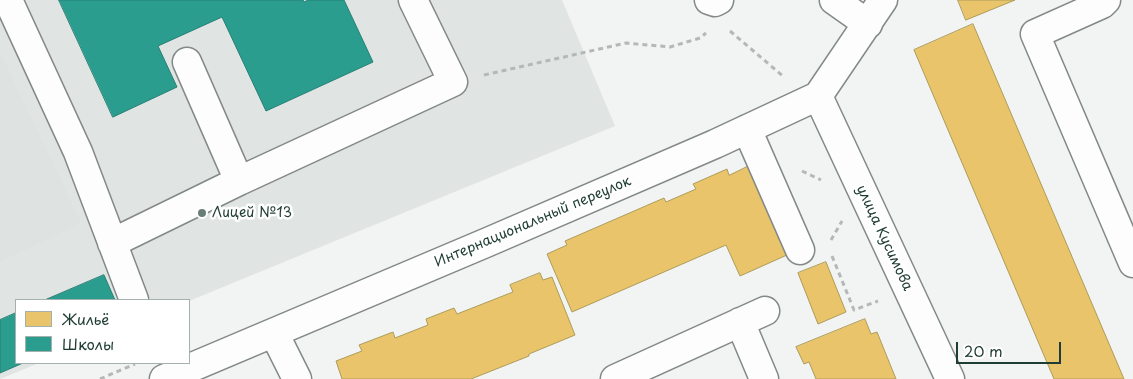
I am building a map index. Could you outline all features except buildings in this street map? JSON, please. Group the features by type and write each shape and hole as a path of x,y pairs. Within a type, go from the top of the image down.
{"street":[{"path":"8,0 78,152 134,299"},
{"path":"112,243 453,82 413,0"},
{"path":"709,0 715,2 719,0"},
{"path":"834,0 868,24"},
{"path":"814,98 868,24 883,0"},
{"path":"1106,0 1102,4 1036,34 1133,263"},
{"path":"187,62 239,182"},
{"name":"Интернациональный переулок","path":"164,379 497,238 814,98"},
{"name":"улица Кусимова","path":"814,98 950,379"},
{"path":"747,129 800,250"},
{"path":"615,379 765,311"},
{"path":"740,322 764,379"},
{"path":"274,333 297,379"},
{"path":"158,364 164,379"}],"path":[{"path":"726,28 814,98"},
{"path":"453,82 626,43 670,47 700,38 706,32"},
{"path":"829,250 854,310 879,301"},
{"path":"100,379 136,364"}],"shaded area":[{"name":"Лицей №13","path":"0,0 562,0 615,126 190,301 190,299 15,299 15,364 37,364 0,379"},
{"path":"0,52 81,223 0,262"}],"place":[{"name":"Лицей №13","path":"202,213"}]}
